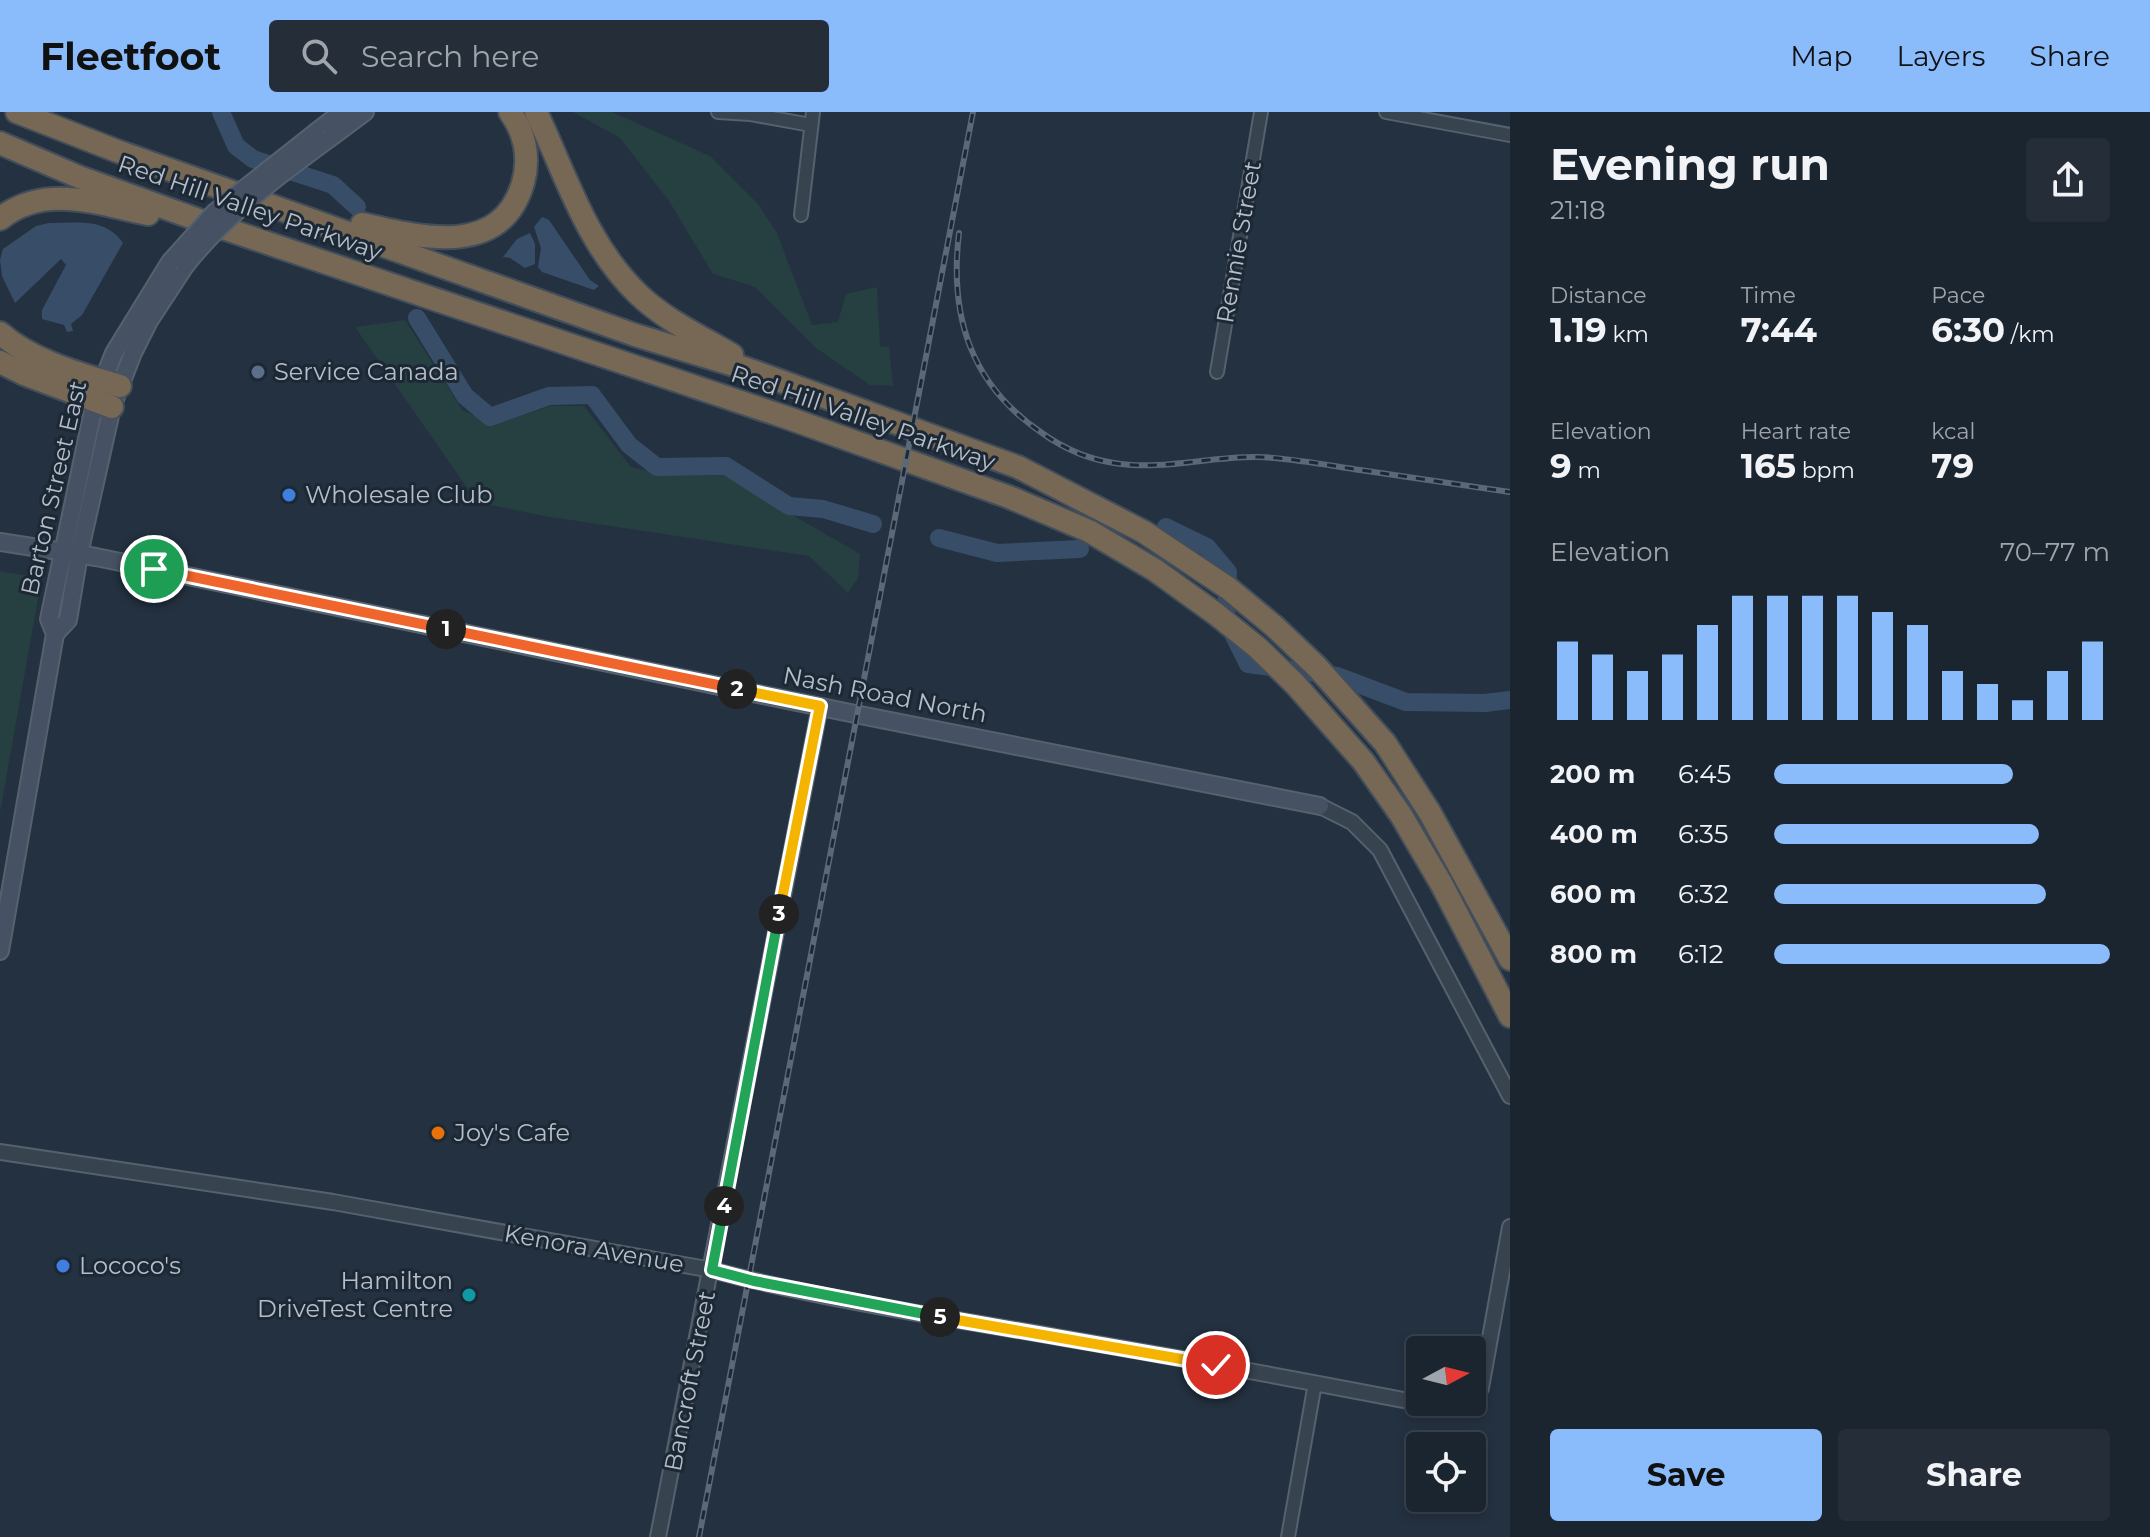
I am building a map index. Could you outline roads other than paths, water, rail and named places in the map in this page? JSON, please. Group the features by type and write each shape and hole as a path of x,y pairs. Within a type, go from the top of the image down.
{"highway":[{"name":"Red Hill Valley Parkway","path":"17,112 117,151 635,335 747,369 1018,467 1144,532 1228,588 1275,627 1317,667 1385,743 1437,825 1510,959"},
{"path":"302,216 333,217 431,238 462,237 482,231 513,206 526,171 524,137 510,112"},
{"path":"536,112 589,231 622,277 639,296 664,315 736,357 747,369"},
{"name":"Red Hill Valley Parkway","path":"0,143 79,177 196,219 791,419 1047,511 1089,531 1155,570 1258,648 1295,684 1363,761 1401,815 1442,885 1510,1016"},
{"path":"0,219 24,204 56,197 161,217 196,219"},
{"path":"0,333 108,394"},
{"path":"0,362 24,374 108,394"}],"main road":[{"name":"Barton Street East","path":"323,135 342,112"},
{"name":"Barton Street East","path":"0,951 55,634 68,620 70,553 108,394 114,353 215,212 323,135 365,112"},
{"name":"Nash Road North","path":"0,542 70,553 1320,806"}],"street":[{"path":"718,112 812,119 801,215"},
{"name":"Rennie Street","path":"1217,372 1261,112"},
{"path":"1386,112 1510,135"},
{"name":"Bancroft Street","path":"658,1537 820,706"},
{"name":"Nash Road North","path":"1320,806 1352,822 1380,850 1510,1096"},
{"name":"Kenora Avenue","path":"0,1152 333,1202 1406,1400"},
{"path":"1486,1360 1510,1227"},
{"path":"1288,1537 1315,1383"}],"water":[{"path":"542,217 549,220 590,280 599,286 594,290 542,272 538,267 541,248 534,227"},
{"path":"49,223 99,225 123,243 82,315 71,324 73,331 67,332 64,325 42,319 42,310 66,265 61,259 15,303 2,276 0,260 3,249 36,226"},
{"path":"530,233 535,244 535,264 525,268 503,257 517,239"}],"waterway":[{"path":"221,112 236,146 253,159 333,185 357,207"},
{"path":"417,318 465,396 490,417 549,396 592,395 629,445 657,467 726,466 789,506 823,509 873,524"},
{"path":"1166,527 1207,547 1228,572 1226,620 1248,664 1337,676 1406,702 1485,703 1510,700"},
{"path":"939,538 997,553 1080,549"}],"railway":[{"path":"699,1537 973,112"},
{"path":"959,233 957,264 962,321 982,371 1018,414 1067,448 1094,459 1132,465 1240,457 1284,459 1510,492"}],"place":[{"name":"Service Canada","path":"258,372"},
{"name":"Wholesale Club","path":"289,495"},
{"name":"Joy's Cafe","path":"438,1133"},
{"name":"Lococo's","path":"63,1266"},
{"name":"Hamilton DriveTest Centre","path":"469,1295"}]}
